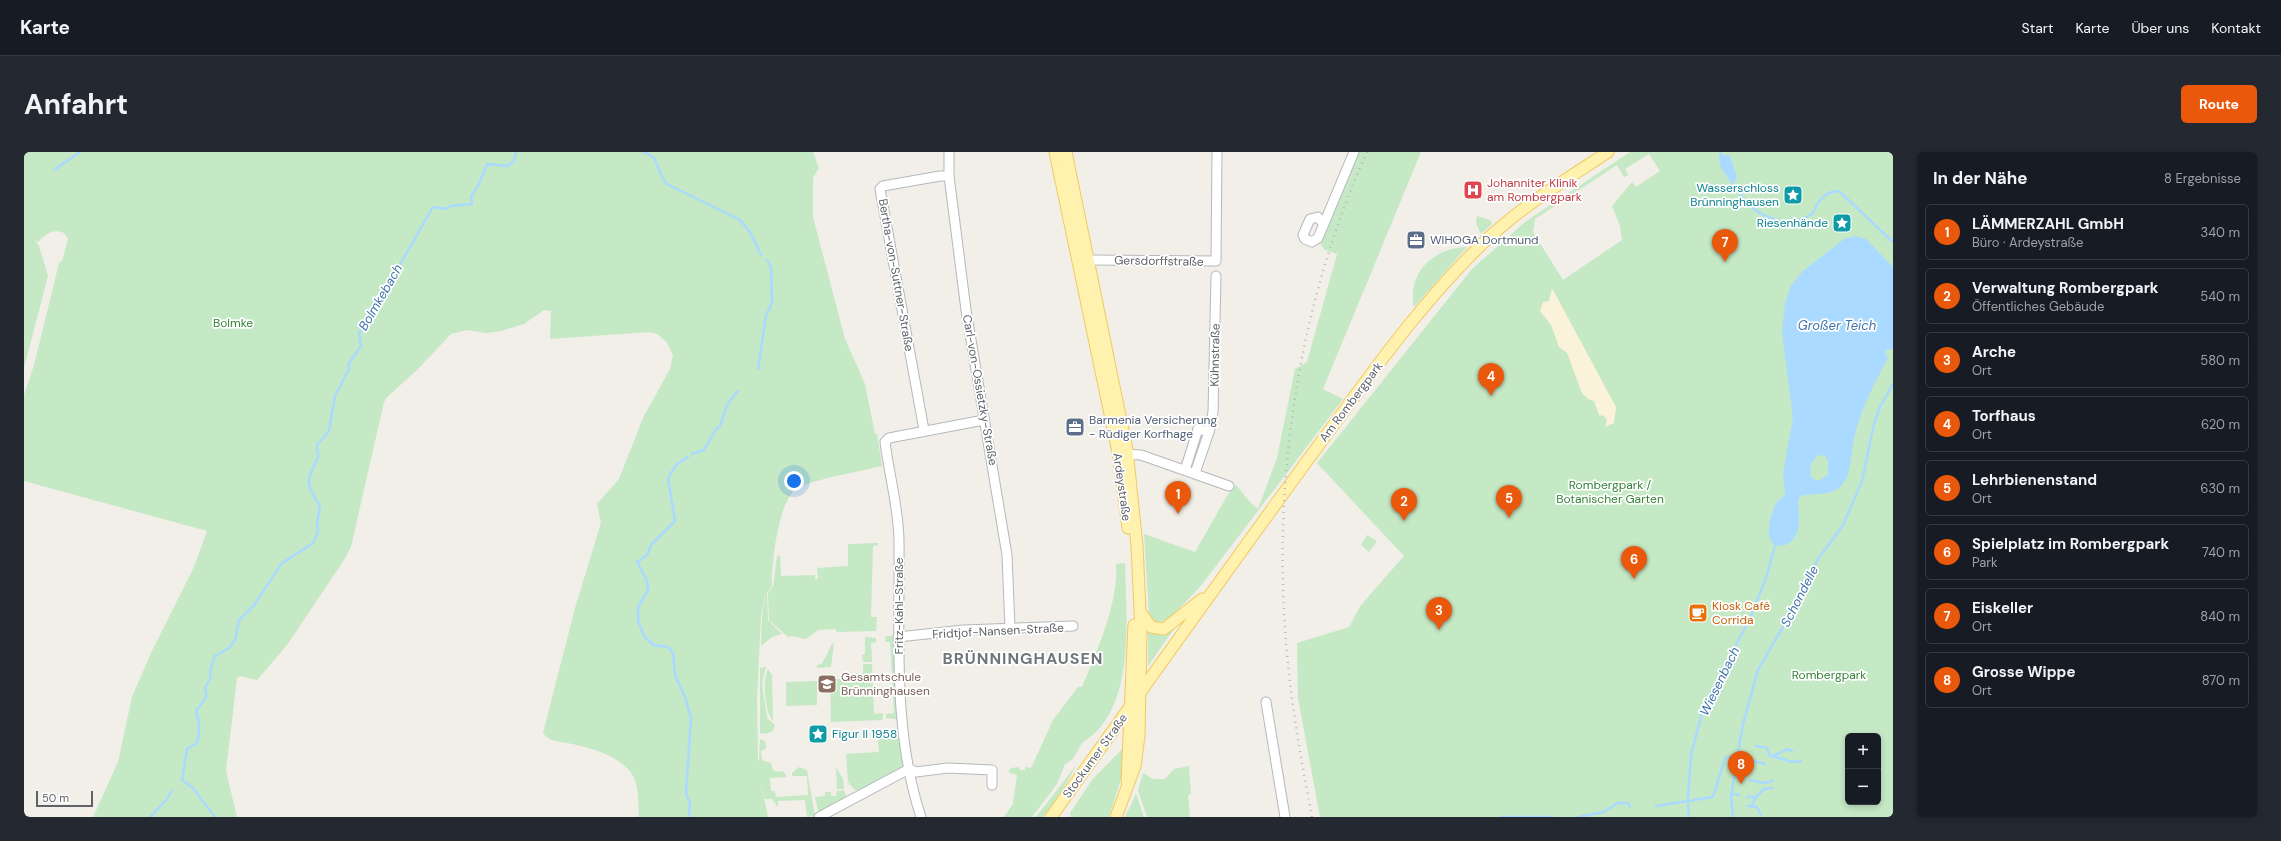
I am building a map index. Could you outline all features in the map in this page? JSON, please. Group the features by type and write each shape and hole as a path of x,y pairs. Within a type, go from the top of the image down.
{"main road":[{"name":"Ardeystraße","path":"1055,152 1123,454 1133,596 1127,788"},
{"name":"Ardeystraße","path":"1066,152 1089,260 1123,454 1136,540 1140,612 1137,754 1135,766 1116,817"},
{"name":"Am Rombergpark","path":"1139,695 1359,390 1411,322 1482,244 1517,214 1608,152"},
{"path":"1140,612 1148,625 1158,629 1164,629 1214,590"},
{"name":"Stockumer Straße","path":"1051,817 1139,695"}],"street":[{"name":"Carl-von-Ossietzky-Straße","path":"949,152 949,176 966,310 1007,555 1010,628"},
{"name":"Gersdorffstraße","path":"1089,260 1216,261 1217,152"},
{"path":"1323,224 1330,211 1354,152"},
{"name":"Bertha-von-Suttner-Straße","path":"924,430 880,189 884,186 940,176 949,176"},
{"name":"Kühnstraße","path":"1195,473 1209,432 1215,388 1216,276"},
{"path":"924,430 984,420"},
{"path":"1185,470 1198,429 1209,432"},
{"name":"Fritz-Kahl-Straße","path":"921,817 909,770 903,721 898,638 899,541 885,442 890,438 924,430"},
{"path":"1123,454 1142,454 1229,486"},
{"name":"Fridtjof-Nansen-Straße","path":"898,638 964,630 1074,626"},
{"path":"1266,702 1285,817"},
{"path":"820,817 909,770 916,772 948,768 992,770 992,786"}],"green space":[{"name":"Bolmke","path":"24,152 813,152 819,168 813,178 813,217 845,339 865,384 875,434 877,434 882,466 811,483 796,489 790,496 780,520 774,551 772,587 767,592 768,620 782,634 772,637 761,646 762,616 766,591 761,616 757,699 759,763 760,739 765,741 766,748 761,751 762,760 771,763 773,770 779,772 783,771 787,777 770,778 771,791 775,791 776,797 808,795 807,776 792,776 792,773 799,767 807,770 815,816 807,817 805,800 778,801 778,807 772,799 765,799 760,778 768,817 639,817 638,794 635,780 623,765 606,754 596,750 553,740 548,738 543,733 575,608 601,523 597,504 619,479 643,418 670,369 673,356 667,342 657,334 650,332 550,339 551,311 544,310 524,324 501,331 486,333 466,330 451,334 418,369 387,397 384,402 351,547 344,560 287,645 257,680 241,676 237,678 226,771 237,817 93,817 118,762 132,697 151,653 194,567 207,531 24,481 24,395 34,365 59,263 62,261 68,239 64,233 56,231 47,234 38,242 34,239 39,246 48,276 24,368"},
{"path":"1350,152 1421,152 1323,389 1343,399 1200,587 1167,621 1155,622 1149,615 1144,534 1195,552 1227,496 1236,485 1258,509 1277,458 1295,369 1307,362 1337,254 1325,250 1319,242"},
{"name":"Rombergpark / Botanischer Garten","path":"1630,152 1893,152 1893,817 1320,817 1298,698 1297,643 1349,627 1361,605 1404,556 1317,463 1472,269 1525,222","holes":["1649,154 1660,171 1636,187 1632,182 1612,206 1620,226 1622,240 1563,280 1533,232 1535,219 1617,165 1624,177 1628,175 1625,169"]},
{"path":"1477,216 1490,220 1492,224 1481,234 1476,223"},
{"path":"1467,247 1414,307 1413,295 1415,283 1419,273 1425,265 1433,257 1443,252 1455,248"},
{"path":"1367,535 1377,541 1369,552 1361,545"},
{"path":"878,543 878,545 873,546 871,617 877,617 876,631 837,632 835,629 818,630 806,639 792,636 788,637 769,620 768,592 773,587 777,556 780,555 781,576 815,575 815,579 818,579 817,568 848,566 848,544"},
{"path":"1125,563 1126,636 1124,661 1120,686 1112,708 1100,728 1082,743 1073,759 1065,764 1057,784 1032,817 1004,817 1013,804 1017,775 1008,772 1011,768 1019,767 1020,770 1025,770 1025,767 1031,768 1053,720 1078,687 1082,687 1111,610 1116,578 1116,564"},
{"path":"1178,623 1148,666 1148,628"},
{"path":"886,636 893,636 897,719 886,718 886,714 894,713 890,642 885,642"},
{"path":"865,637 876,638 876,642 871,643 872,662 863,662 862,655 865,654"},
{"path":"834,643 831,667 817,668 817,665 822,664 832,644"},
{"path":"863,664 872,664 874,714 883,713 882,720 831,722 830,679 845,679 845,674 863,673"},
{"path":"766,667 762,683 767,718 775,725 773,731 766,734 760,733 760,668"},
{"path":"768,669 772,675 773,721 768,711 765,696 765,680"},
{"path":"817,681 817,705 786,706 786,682"},
{"path":"890,730 900,739 904,768 859,791 855,790 848,782 846,754 879,752 877,731"},
{"path":"1125,746 1122,776 1109,817 1071,817 1070,813 1092,780"},
{"path":"1077,764 1062,791 1043,817 1036,817"},
{"path":"1189,766 1191,794 1188,795 1190,817 1147,817 1138,790 1143,773 1153,779 1165,779 1174,769"},
{"path":"836,767 843,779 844,789 837,789"},
{"path":"844,790 847,799 819,814 815,797 825,796 825,792 831,792 831,796 836,796 837,791"},
{"path":"1136,794 1144,817 1125,817"}],"sand":[{"path":"1552,288 1616,407 1614,423 1605,427 1607,420 1604,416 1599,415 1594,401 1588,399 1582,393 1567,353 1559,347 1551,325 1540,311 1543,302 1549,301"}],"water":[{"path":"1724,155 1730,156 1737,177 1734,182 1731,183 1721,168 1719,157"},
{"name":"Großer Teich","path":"1855,236 1866,239 1893,267 1893,349 1885,352 1888,358 1861,415 1854,439 1849,471 1843,484 1835,491 1800,496 1798,505 1799,524 1796,535 1789,543 1779,546 1771,541 1769,537 1769,527 1774,507 1785,494 1783,473 1793,418 1782,333 1785,303 1791,286 1803,271 1844,239","holes":["1819,455 1825,456 1828,461 1828,475 1818,481 1812,478 1810,471 1811,465"]}],"waterway":[{"path":"54,170 80,152"},
{"name":"Bolmkebach","path":"215,817 193,788 182,780 187,749 197,743 198,739 199,723 196,711 204,701 206,695 205,688 210,679 211,667 215,656 229,648 235,640 239,620 255,604 281,564 313,543 318,532 317,525 320,506 309,487 311,472 318,457 317,445 329,431 335,396 349,369 349,363 361,346 359,333 377,305 433,207 446,209 451,206 472,204 471,196 478,186 487,164 507,166 514,161 516,152"},
{"path":"644,152 654,158 665,183 740,220 750,232 761,255"},
{"name":"Schondelle","path":"1720,152 1722,158"},
{"name":"Schondelle","path":"1732,181 1738,192 1755,210 1777,220 1789,221 1800,219 1812,214 1819,201 1825,195 1834,191 1839,191 1893,242"},
{"path":"758,369 766,316 772,303 771,266 767,260"},
{"name":"Schondelle","path":"1733,817 1731,797 1735,771 1743,724 1758,670 1795,606 1818,559 1842,527 1862,481 1874,424 1880,407 1893,384"},
{"path":"692,454 704,450 716,429 720,426 728,403 738,391"},
{"path":"688,457 677,464 668,478 675,521 651,545 647,555 637,562 647,581 648,590 638,607 638,621 644,636 653,645 668,647 673,653 675,675 685,697 691,718 686,793 690,804 689,817"},
{"name":"Wiesenbach","path":"1688,798 1691,755 1703,709 1750,618 1766,578 1775,546"},
{"path":"1756,746 1767,748 1769,755 1792,762 1801,761"},
{"path":"1773,756 1787,749 1792,751"},
{"path":"1656,806 1713,797 1725,758 1731,756 1745,759"},
{"path":"1754,761 1765,764"},
{"path":"1735,773 1742,777"},
{"path":"1750,780 1763,783 1773,781"},
{"path":"1747,797 1756,797 1764,789 1772,788"},
{"name":"Bolmkebach","path":"150,817 167,799 172,790"},
{"path":"1732,794 1739,795"},
{"path":"1751,806 1756,798"},
{"path":"1578,817 1604,812 1617,803 1628,803 1630,807"},
{"name":"Wiesenbach","path":"1688,804 1689,817"},
{"path":"1747,806 1757,807 1761,815"},
{"path":"1501,817 1552,817"}],"railway":[{"path":"1312,817 1294,714 1288,663 1284,611 1283,553 1285,494 1290,435 1298,377 1311,319 1326,262 1345,206 1367,152"}],"place":[{"name":"Johanniter Klinik am Rombergpark","path":"1473,190"},
{"name":"Wasserschloss Brünninghausen","path":"1793,195"},
{"name":"Riesenhände","path":"1842,223"},
{"name":"WIHOGA Dortmund","path":"1416,240"},
{"name":"Eiskeller","path":"1725,262"},
{"name":"Torfhaus","path":"1491,396"},
{"name":"Barmenia Versicherung - Rüdiger Korfhage","path":"1075,427"},
{"name":"LÄMMERZAHL GmbH","path":"1178,514"},
{"name":"Lehrbienenstand","path":"1509,518"},
{"name":"Verwaltung Rombergpark","path":"1404,521"},
{"name":"Spielplatz im Rombergpark","path":"1634,579"},
{"name":"Kiosk Café Corrida","path":"1698,613"},
{"name":"Arche","path":"1439,630"},
{"name":"Gesamtschule Brünninghausen","path":"827,684"},
{"name":"Figur II 1958","path":"818,734"},
{"name":"Grosse Wippe","path":"1741,784"}],"district":[{"name":"BRÜNNINGHAUSEN","path":"1023,658"}],"park label":[{"name":"Rombergpark","path":"1829,675"}]}
